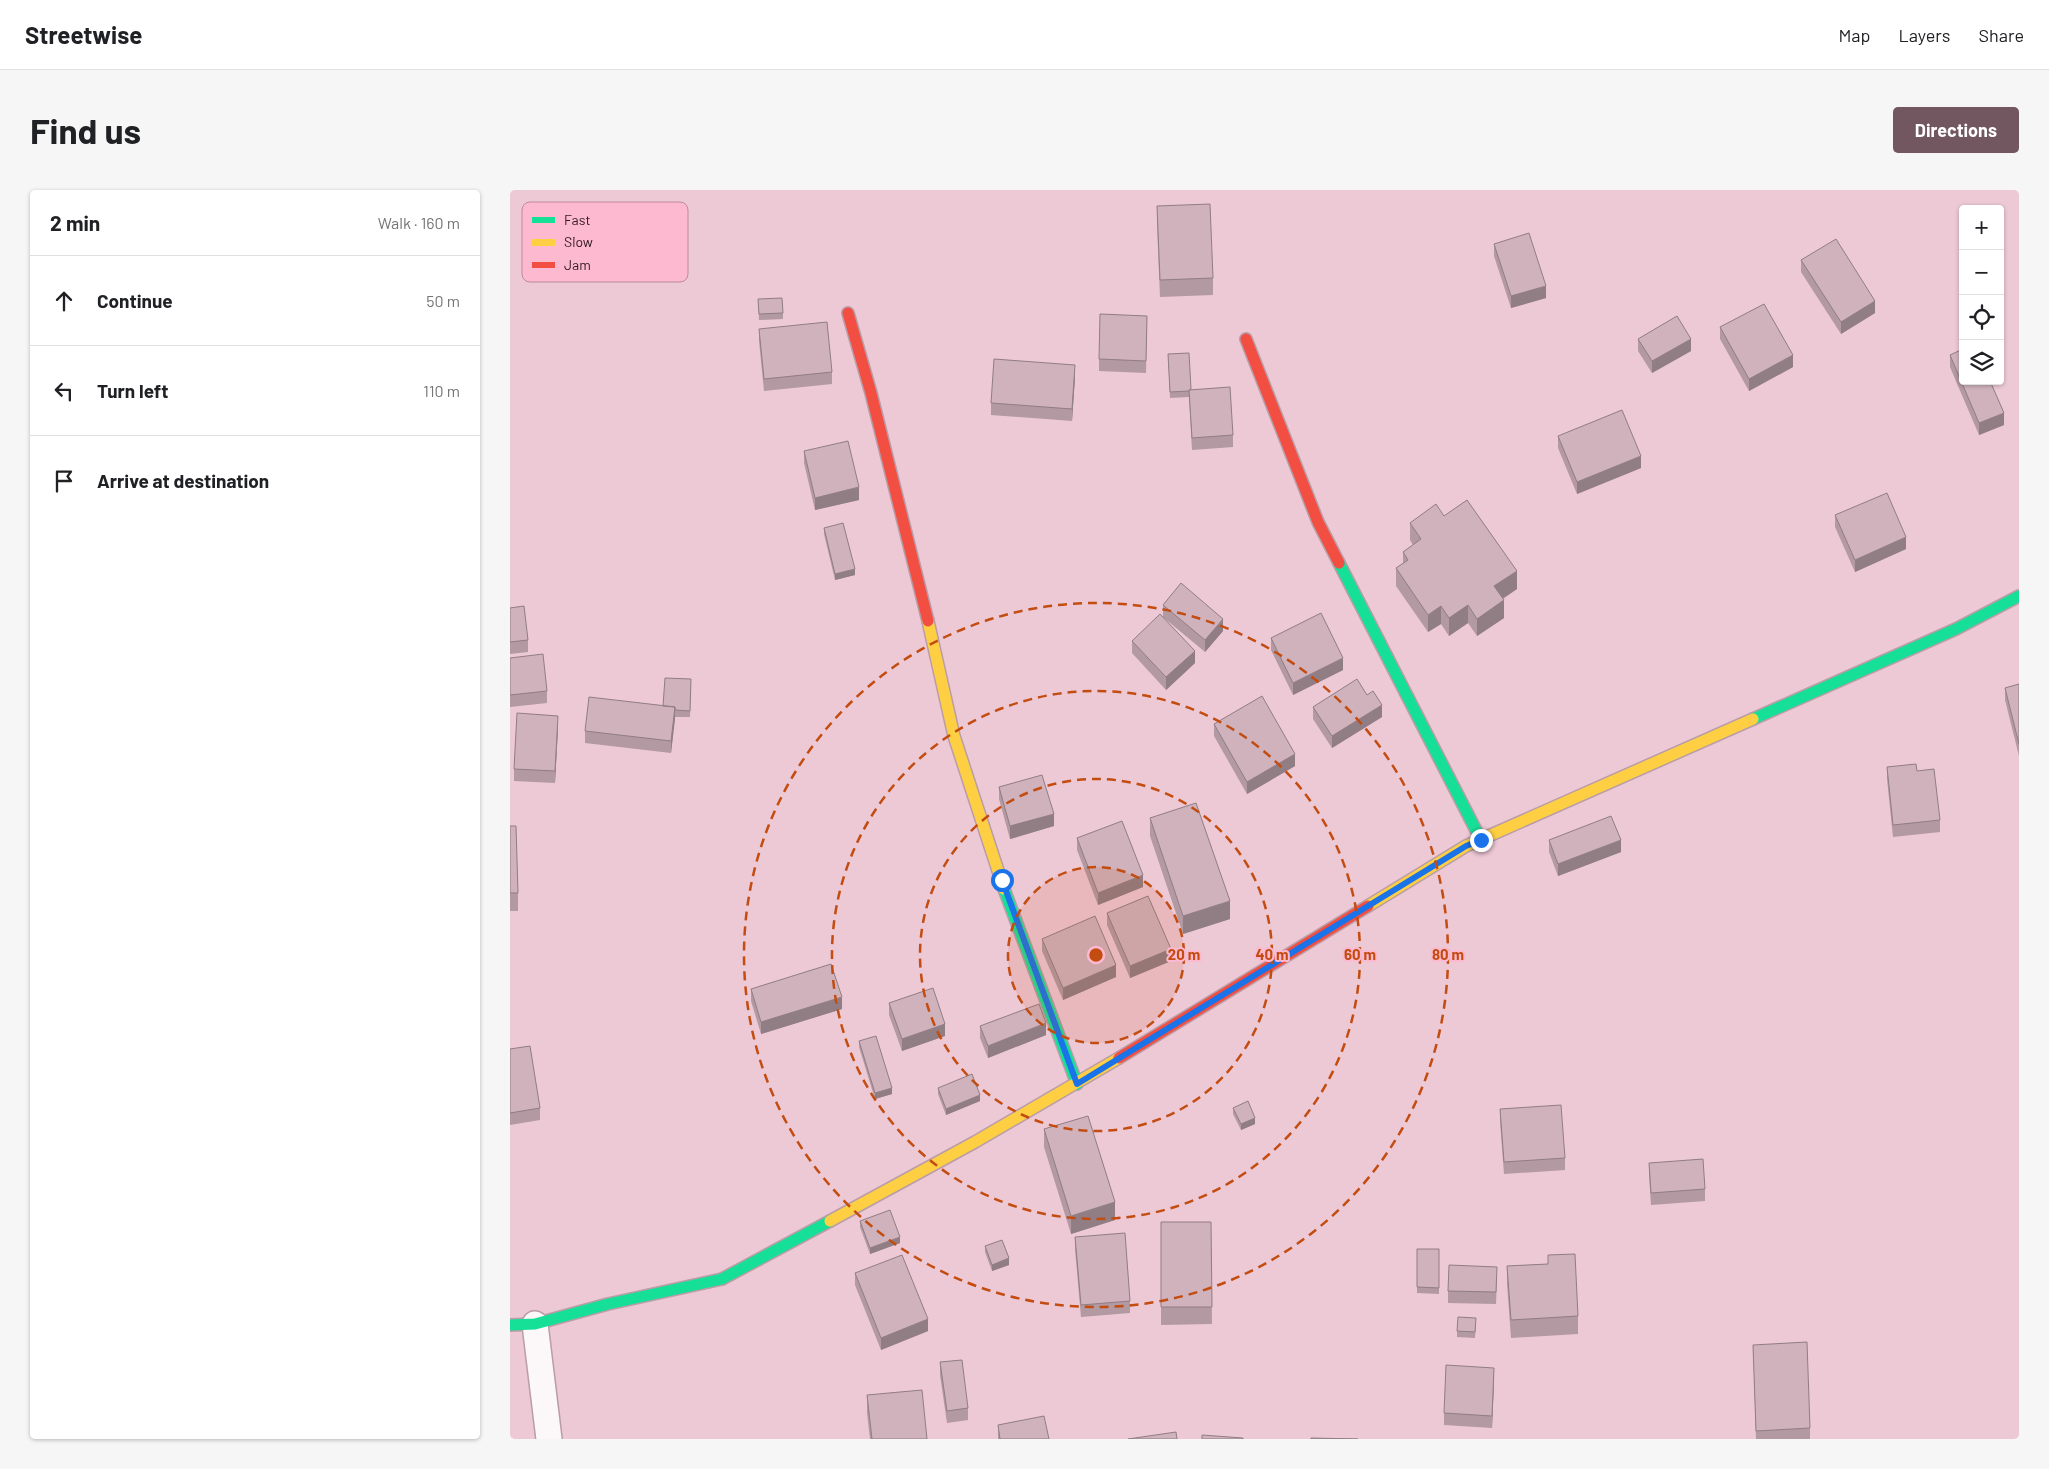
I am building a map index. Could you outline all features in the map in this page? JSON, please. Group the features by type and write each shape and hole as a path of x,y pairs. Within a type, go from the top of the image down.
{"street":[{"path":"848,313 871,392 914,560 954,736 1002,880 1077,1084"},
{"path":"1246,339 1318,522 1481,840"},
{"path":"510,1325 535,1324 608,1304 722,1278 975,1142 1077,1084 1466,846 1956,629 2019,596"},
{"path":"535,1324 549,1439"}],"building":[{"path":"1210,204 1213,278 1160,280 1157,206"},
{"path":"1529,233 1546,286 1511,296 1494,244"},
{"path":"1836,239 1875,301 1841,322 1801,260"},
{"path":"782,298 783,313 759,314 758,299"},
{"path":"1764,304 1793,355 1749,379 1720,327"},
{"path":"1100,314 1147,316 1146,361 1099,359"},
{"path":"1677,316 1691,339 1652,361 1638,339"},
{"path":"827,322 832,372 764,379 759,329"},
{"path":"1959,351 1959,376 1950,355"},
{"path":"1189,353 1191,389 1189,391 1170,392 1168,354"},
{"path":"994,359 1075,365 1072,409 991,403"},
{"path":"1963,385 1992,385 2004,413 1979,423"},
{"path":"1230,387 1233,435 1192,438 1189,390"},
{"path":"1622,410 1641,456 1577,482 1558,436"},
{"path":"848,441 859,487 815,498 804,451"},
{"path":"1887,493 1906,537 1855,560 1835,515"},
{"path":"1467,500 1517,571 1494,586 1504,600 1477,619 1468,605 1449,618 1441,606 1428,615 1396,568 1408,560 1403,552 1421,539 1410,523 1436,504 1444,516"},
{"path":"843,523 855,569 835,574 824,528"},
{"path":"1181,583 1223,619 1205,640 1163,605"},
{"path":"524,606 528,640 510,642 510,608"},
{"path":"1321,613 1343,658 1293,683 1271,638"},
{"path":"1160,614 1195,651 1166,677 1132,641"},
{"path":"543,654 547,691 510,695 510,658"},
{"path":"665,678 691,679 690,711 675,710 675,707 663,706"},
{"path":"1357,679 1367,695 1373,691 1382,705 1332,736 1313,707"},
{"path":"2019,684 2019,744 2005,688"},
{"path":"1262,696 1295,754 1247,782 1214,724"},
{"path":"589,697 675,707 671,741 585,731"},
{"path":"517,713 558,716 555,771 514,769"},
{"path":"1916,764 1917,771 1934,769 1940,820 1893,825 1887,767"},
{"path":"1042,775 1054,814 1010,826 999,787"},
{"path":"1196,803 1230,901 1183,916 1150,818"},
{"path":"1611,816 1621,840 1558,864 1549,840"},
{"path":"1122,821 1143,875 1098,893 1077,838"},
{"path":"510,826 516,826 518,893 510,893"},
{"path":"1148,896 1171,949 1130,966 1107,913"},
{"path":"1095,916 1116,965 1063,988 1042,939"},
{"path":"831,964 842,997 761,1022 751,989"},
{"path":"933,988 945,1024 902,1039 889,1003"},
{"path":"1039,1004 1046,1023 988,1046 980,1026"},
{"path":"876,1036 892,1088 875,1093 859,1041"},
{"path":"530,1046 540,1108 510,1113 510,1049"},
{"path":"972,1074 980,1095 946,1109 938,1088"},
{"path":"1248,1101 1255,1118 1241,1124 1233,1108"},
{"path":"1561,1105 1565,1158 1504,1162 1500,1109"},
{"path":"1088,1116 1115,1202 1071,1216 1044,1129"},
{"path":"1703,1159 1705,1189 1651,1193 1649,1163"},
{"path":"890,1210 900,1237 870,1248 860,1221"},
{"path":"1161,1222 1211,1222 1212,1307 1161,1307"},
{"path":"1125,1233 1130,1301 1081,1305 1075,1237"},
{"path":"1002,1240 1009,1258 992,1265 985,1246"},
{"path":"1417,1249 1439,1249 1439,1288 1417,1287"},
{"path":"1575,1254 1578,1316 1511,1320 1507,1266 1548,1264 1548,1255"},
{"path":"902,1255 928,1319 881,1338 855,1273"},
{"path":"1449,1265 1497,1267 1496,1292 1448,1291"},
{"path":"1458,1317 1476,1318 1475,1332 1457,1331"},
{"path":"1807,1342 1810,1428 1756,1431 1753,1345"},
{"path":"962,1360 968,1408 947,1411 940,1362"},
{"path":"1446,1365 1494,1368 1492,1416 1444,1413"},
{"path":"922,1390 927,1439 872,1439 867,1395"},
{"path":"1044,1416 1049,1439 1000,1439 998,1425"},
{"path":"1176,1432 1177,1439 1128,1439"},
{"path":"1202,1435 1243,1438 1243,1439 1202,1439"},
{"path":"1311,1438 1358,1439 1311,1439"}],"traffic: fast":[{"path":"1339,563 1481,840"},
{"path":"1753,719 1956,629 2019,596"},
{"path":"1004,889 1077,1084"},
{"path":"510,1325 535,1324 608,1304 722,1279 830,1221"}],"traffic: slow":[{"path":"928,621 954,736 1004,889"},
{"path":"1368,906 1466,846 1753,719"},
{"path":"830,1221 975,1142 1119,1058"}],"traffic: jam":[{"path":"848,313 871,393 928,621"},
{"path":"1246,339 1318,522 1339,563"},
{"path":"1119,1058 1368,906"}],"route":[{"path":"1002,880 1077,1084 1466,846 1481,840"}]}
